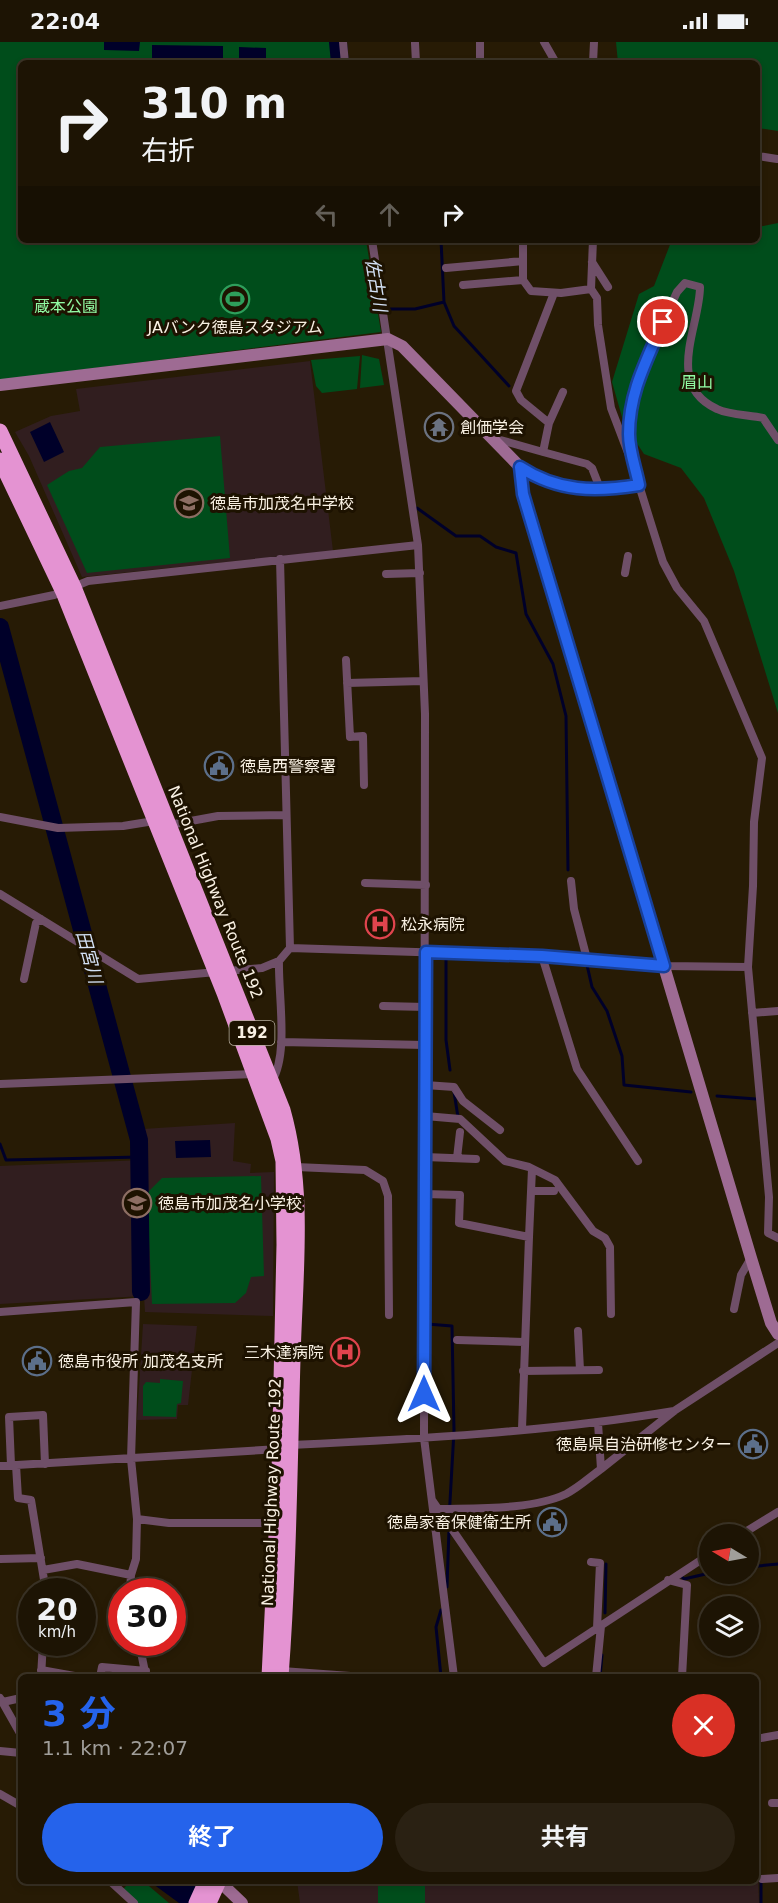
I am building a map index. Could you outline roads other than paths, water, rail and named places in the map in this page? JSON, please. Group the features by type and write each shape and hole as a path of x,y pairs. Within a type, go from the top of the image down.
{"highway":[{"name":"National Highway Route 192","path":"0,431 170,825 254,1074 271,1117 282,1161 285,1447 277,1522 277,1674"},
{"name":"National Highway Route 192","path":"0,460 68,589 154,821 272,1082 290,1133 296,1167 297,1241 285,1447 277,1674"},
{"path":"196,1903 213,1887"}],"street":[{"path":"343,42 345,60"},
{"path":"480,42 480,60"},
{"path":"544,42 554,60"},
{"path":"593,60 594,42"},
{"path":"415,43 416,60"},
{"path":"760,156 777,159"},
{"path":"372,243 418,545 420,573 426,885 424,1438 454,1674"},
{"path":"523,243 523,279 531,291 554,293 591,288"},
{"path":"593,243 591,288 597,298 598,325 611,408 637,472"},
{"path":"446,268 523,261"},
{"path":"592,262 608,287"},
{"path":"463,285 523,279"},
{"path":"778,440 763,418 718,410 702,399 690,381 687,364 689,342 700,298 700,287 686,283 677,292 645,359 632,398 629,436 639,485 663,562 677,588 704,621 762,758 754,822 748,967 768,1197 768,1233 778,1238"},
{"path":"549,423 521,400 516,392 554,293"},
{"path":"0,385 388,339 402,346 490,438 520,467 536,478 601,491 639,485"},
{"path":"543,452 549,423 563,392"},
{"path":"490,438 587,464 592,468 601,491"},
{"path":"520,467 523,494 751,1258 771,1323 778,1334"},
{"path":"0,606 68,589 88,581 418,545"},
{"path":"625,573 628,556"},
{"path":"0,894 138,979 262,968 279,961 290,948 280,559"},
{"path":"386,574 420,573"},
{"path":"346,660 350,737 363,736 364,785"},
{"path":"347,683 423,681"},
{"path":"170,825 218,816 286,815"},
{"path":"0,817 54,828 123,826 154,821"},
{"path":"571,881 574,909 587,959"},
{"path":"365,883 426,885"},
{"path":"24,979 36,923 41,919"},
{"path":"290,948 542,956 664,966 748,967"},
{"path":"542,956 577,1069 639,1161"},
{"path":"272,1082 278,1071 281,1042 279,961"},
{"path":"383,1006 426,1007"},
{"path":"752,1013 778,1011"},
{"path":"281,1042 425,1045"},
{"path":"0,1084 254,1074"},
{"path":"425,1086 454,1087 463,1101 500,1130"},
{"path":"425,1116 460,1119 505,1161 532,1169 555,1180 593,1231 605,1238 610,1247 611,1314"},
{"path":"457,1158 460,1132"},
{"path":"425,1157 476,1159"},
{"path":"296,1167 365,1170 383,1181 388,1196 389,1315"},
{"path":"522,1429 532,1169"},
{"path":"531,1191 554,1191"},
{"path":"425,1194 460,1195 459,1223 529,1237"},
{"path":"734,1310 741,1275 751,1258"},
{"path":"0,1312 136,1302 131,1459 137,1519 136,1559 131,1578"},
{"path":"578,1331 580,1370"},
{"path":"457,1340 524,1342"},
{"path":"432,1499 447,1509 509,1506 567,1494 674,1411 778,1343"},
{"path":"77,1362 134,1366"},
{"path":"524,1371 599,1370"},
{"path":"0,1467 454,1436 598,1423 674,1411"},
{"path":"45,1464 43,1415 9,1417 18,1498 31,1500 45,1578"},
{"path":"598,1423 600,1469"},
{"path":"447,1509 449,1523 544,1663 699,1561"},
{"path":"758,1524 778,1512"},
{"path":"137,1519 169,1523 277,1522"},
{"path":"0,1559 41,1558"},
{"path":"591,1562 600,1563 596,1674"},
{"path":"44,1570 77,1564 131,1575"},
{"path":"668,1580 687,1585 682,1674"},
{"path":"41,1674 42,1656"},
{"path":"101,1674 102,1667 146,1674 142,1656"},
{"path":"18,1698 2,1700 18,1729"},
{"path":"759,1738 778,1735"},
{"path":"0,1751 18,1753"},
{"path":"0,1794 18,1804"},
{"path":"762,1879 778,1878"},
{"path":"113,1884 134,1903"},
{"path":"213,1887 242,1903"}],"water":[{"path":"104,42 140,42 139,51 104,50"},
{"path":"152,45 223,46 223,60 152,60"},
{"path":"239,47 266,48 266,60 239,60"},
{"path":"50,422 64,452 44,462 30,432"},
{"path":"210,1140 211,1157 176,1158 175,1141"},
{"path":"153,1884 193,1884 213,1903 179,1903"}],"waterway":[{"name":"佐古川","path":"338,42 340,60"},
{"path":"390,309 415,309 444,302 441,243"},
{"path":"444,302 454,326 509,386"},
{"path":"417,508 456,536 480,536 496,547 516,553 526,614 553,664 566,716 568,870"},
{"name":"田宮川","path":"0,627 139,1140 141,1292"},
{"path":"446,959 446,1040 450,1070"},
{"path":"587,965 592,987 607,1011 622,1056 624,1085 691,1092"},
{"path":"454,1092 458,1117"},
{"path":"717,1096 756,1099"},
{"path":"0,1144 6,1160 140,1157"},
{"path":"427,1324 452,1326 454,1431 449,1519"},
{"path":"447,1587 449,1529"},
{"path":"605,1613 606,1564"},
{"path":"759,1566 778,1564"},
{"path":"682,1577 684,1579 699,1576"},
{"path":"441,1610 436,1627 441,1674"},
{"path":"600,1674 602,1655"},
{"path":"761,1882 761,1903"}],"place":[{"name":"JAバンク徳島スタジアム","path":"235,299"},
{"name":"創価学会","path":"439,427"},
{"name":"徳島市加茂名中学校","path":"189,503"},
{"name":"徳島西警察署","path":"219,766"},
{"name":"松永病院","path":"380,924"},
{"name":"徳島市加茂名小学校","path":"137,1203"},
{"name":"三木達病院","path":"345,1352"},
{"name":"徳島市役所 加茂名支所","path":"37,1361"},
{"name":"徳島県自治研修センター","path":"753,1444"},
{"name":"徳島家畜保健衛生所","path":"552,1522"}],"park label":[{"name":"蔵本公園","path":"66,306"},
{"name":"眉山","path":"697,382"}]}
